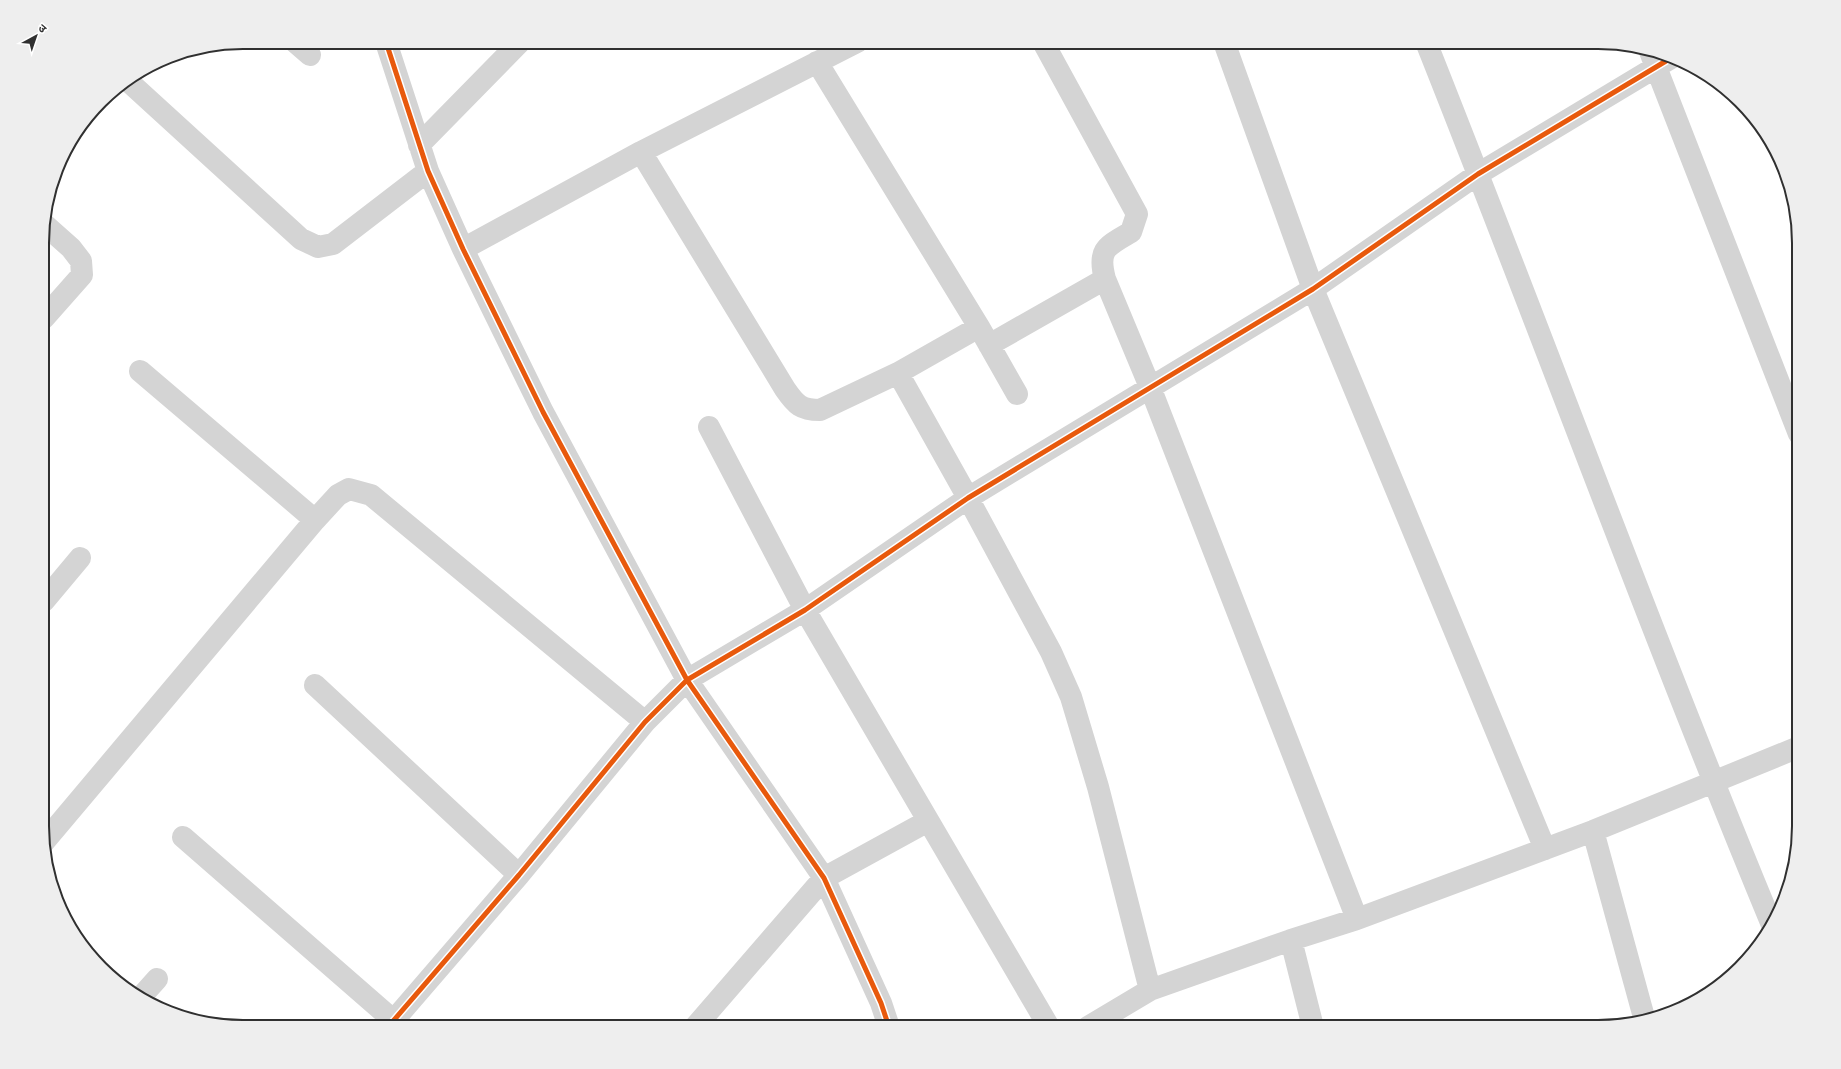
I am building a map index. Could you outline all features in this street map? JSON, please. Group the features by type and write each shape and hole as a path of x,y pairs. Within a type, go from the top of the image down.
{"street":[{"path":"388,49 428,171 463,249 544,412 687,680 824,878 881,1003 887,1020"},
{"path":"419,145 513,49"},
{"path":"463,249 641,152 843,49"},
{"path":"1047,49 1137,214 1131,232 1111,244 1103,253 1102,266 1105,279 1150,387 1357,919"},
{"path":"1227,49 1313,289 1545,849"},
{"path":"1429,49 1712,781 1769,918"},
{"path":"393,1020 519,875 645,722 687,680 805,610 968,498 1313,289 1478,174 1658,59"},
{"path":"1659,59 1792,415"},
{"path":"816,62 984,336 1017,394"},
{"path":"132,84 301,239 318,247 333,244 428,171"},
{"path":"641,152 793,402 806,410 820,410 898,373 984,336 1105,279"},
{"path":"49,229 71,248 81,261 82,275 49,312"},
{"path":"140,371 315,520"},
{"path":"898,373 968,498 1051,652 1071,697 1096,779 1150,990"},
{"path":"709,427 805,610 1045,1020"},
{"path":"49,836 315,520 338,495 349,489 371,495 645,722"},
{"path":"49,595 80,558"},
{"path":"315,685 519,875"},
{"path":"1100,1020 1150,990 1291,940 1357,919 1545,849 1792,750"},
{"path":"701,1020 824,878 928,821"},
{"path":"1593,831 1643,1014"},
{"path":"183,837 386,1020"},
{"path":"1291,940 1311,1020"},
{"path":"144,993 157,979"}],"cycle path":[{"path":"388,49 428,171 463,249 543,412 687,680 824,878 881,1003 887,1020"},
{"path":"394,1020 519,875 645,722 687,680 805,610 968,498 1313,289 1478,174 1666,61"}]}
